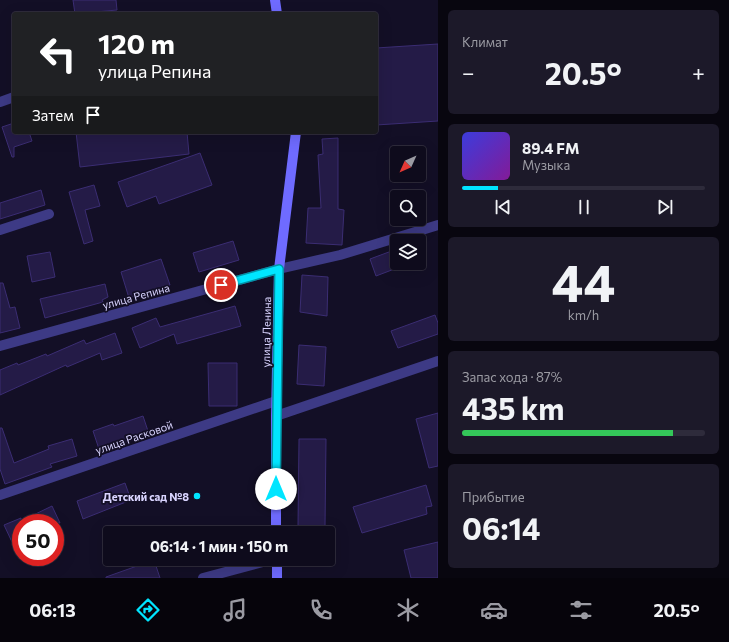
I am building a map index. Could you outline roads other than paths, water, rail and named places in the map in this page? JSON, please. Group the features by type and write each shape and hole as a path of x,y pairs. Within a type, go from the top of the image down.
{"main road":[{"path":"275,0 277,12"},
{"name":"улица Ленина","path":"276,526 276,401 279,269 296,134"},
{"path":"275,566 276,578"}],"street":[{"path":"0,102 12,98"},
{"path":"0,230 49,214"},
{"name":"улица Репина","path":"0,346 279,269 340,255 438,225"},
{"path":"276,416 438,361"},
{"name":"улица Расковой","path":"0,495 276,401"},
{"path":"203,578 248,566"}],"place":[{"name":"Детский сад №8","path":"197,496"}]}
